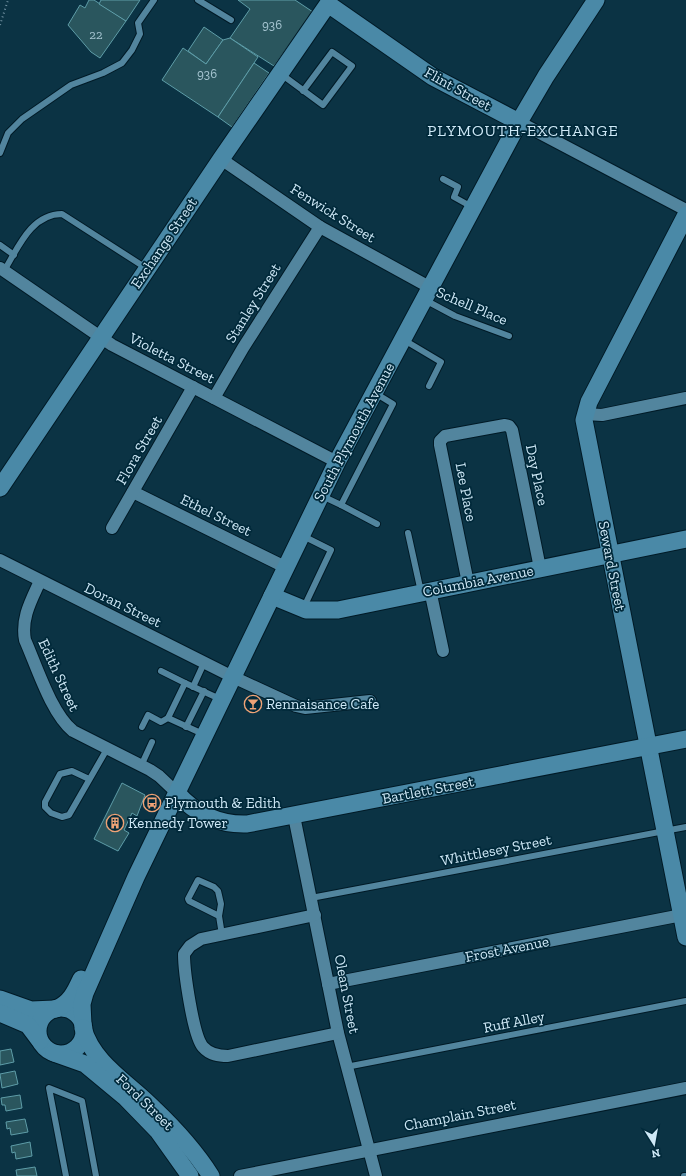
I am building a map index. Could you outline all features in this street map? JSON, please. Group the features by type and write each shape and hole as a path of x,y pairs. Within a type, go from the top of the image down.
{"street":[{"name":"South Plymouth Avenue","path":"83,1027 82,1004 85,993 136,877 320,496 519,122 546,76 596,0"},
{"name":"Flint Street","path":"327,1 433,77 686,210"},
{"name":"Exchange Street","path":"0,488 327,1"},
{"name":"Fenwick Street","path":"221,159 320,226 428,294"},
{"name":"Seward Street","path":"686,215 589,402 585,414 584,425 665,831 684,915 686,937"},
{"name":"Stanley Street","path":"214,398 243,348 320,226"},
{"name":"Violetta Street","path":"2,269 101,338 337,462"},
{"name":"Flora Street","path":"112,528 193,387"},
{"path":"585,414 598,415 686,398"},
{"name":"Day Place","path":"472,431 505,425 509,426 512,430 540,568"},
{"name":"Lee Place","path":"468,583 440,441 445,436 472,431"},
{"name":"Ethel Street","path":"133,492 285,567"},
{"name":"Columbia Avenue","path":"272,596 304,608 338,610 425,591 686,539"},
{"name":"Doran Street","path":"0,560 232,677 300,708 370,702"},
{"name":"Edith Street","path":"40,581 25,615 22,628 25,640 56,712 63,724 73,732 107,748 159,776 177,793"},
{"path":"425,591 443,651"},
{"name":"Bartlett Street","path":"177,793 190,807 207,816 227,823 247,824 686,739"},
{"name":"Olean Street","path":"294,816 338,1034 376,1176"},
{"name":"South Plymouth Avenue","path":"55,1009 66,1004 74,995 104,934 136,877"},
{"path":"315,915 201,939 190,946 184,954 184,969 198,1035 203,1047 214,1056 228,1056 338,1034"},
{"name":"Frost Avenue","path":"328,984 684,915"},
{"path":"0,999 31,1010 64,1009 73,1012 79,1018 83,1027 81,1041 75,1049 63,1054 54,1053 45,1048 28,1025 0,1013"},
{"path":"40,1041 38,1030 40,1022 46,1014 55,1009"},
{"name":"Ford Street","path":"83,1027 88,1044 99,1058 164,1118 187,1143 211,1176"},
{"name":"Ford Street","path":"54,1053 85,1064 126,1098 163,1137 190,1176"},
{"name":"Champlain Street","path":"240,1176 369,1149 686,1088"}],"lane":[{"path":"0,153 8,133 22,119 71,85 122,63 132,50 140,34 138,23 154,0"},
{"path":"198,0 231,20"},
{"path":"280,73 303,91 323,105 352,66 332,52 303,91"},
{"path":"444,179 458,187 454,197 474,208"},
{"path":"2,269 14,255 32,227 43,218 54,214 62,214 147,269"},
{"path":"0,245 14,255"},
{"name":"Schell Place","path":"428,294 456,316 509,336"},
{"path":"404,340 441,362 429,386"},
{"path":"340,505 393,404 375,392"},
{"path":"320,496 377,524"},
{"path":"408,533 425,591"},
{"path":"301,535 331,550 304,608"},
{"path":"193,686 204,663"},
{"path":"161,671 222,700"},
{"path":"142,727 148,715 161,722 168,718 178,702 185,683"},
{"path":"186,727 192,709 204,691"},
{"path":"168,718 205,735"},
{"path":"141,766 152,742"},
{"path":"89,779 72,771 60,774 45,802 45,807 51,813 62,817 69,815 107,748"},
{"name":"Whittlesey Street","path":"311,898 686,827"},
{"path":"219,916 188,901 198,880 214,887 218,892 221,904 219,916 222,935"},
{"name":"Ruff Alley","path":"346,1068 686,1001"},
{"path":"66,1176 49,1088 82,1101 96,1176"}],"path":[{"path":"0,25 8,0"}],"building":[{"path":"89,0 94,0 126,21 100,58 91,52 68,25 80,5 85,8"},
{"path":"101,0 140,0 126,21 99,4"},
{"path":"238,0 295,0 313,12 274,66 230,38 250,9"},
{"path":"204,27 223,40 206,64 188,51"},
{"path":"230,38 258,57 218,117 162,80 183,48 206,64 223,40"},
{"path":"254,63 269,73 232,127 218,117"},
{"name":"Kennedy Tower","path":"122,783 145,795 137,816 132,813 124,830 129,833 118,851 94,839"},
{"path":"11,1049 14,1062 0,1065 0,1051"},
{"path":"15,1071 18,1084 2,1088 0,1074"},
{"path":"20,1095 22,1108 6,1111 5,1105 2,1105 1,1098"},
{"path":"25,1119 28,1132 11,1135 10,1128 7,1129 6,1122"},
{"path":"30,1142 32,1156 16,1159 15,1152 12,1153 11,1146"},
{"path":"35,1167 37,1176 17,1176 16,1170"}],"place":[{"name":"Rennaisance Cafe","path":"253,704"},
{"name":"Plymouth & Edith","path":"152,803"},
{"name":"Kennedy Tower","path":"115,823"}],"district":[{"name":"PLYMOUTH-EXCHANGE","path":"523,130"}]}
